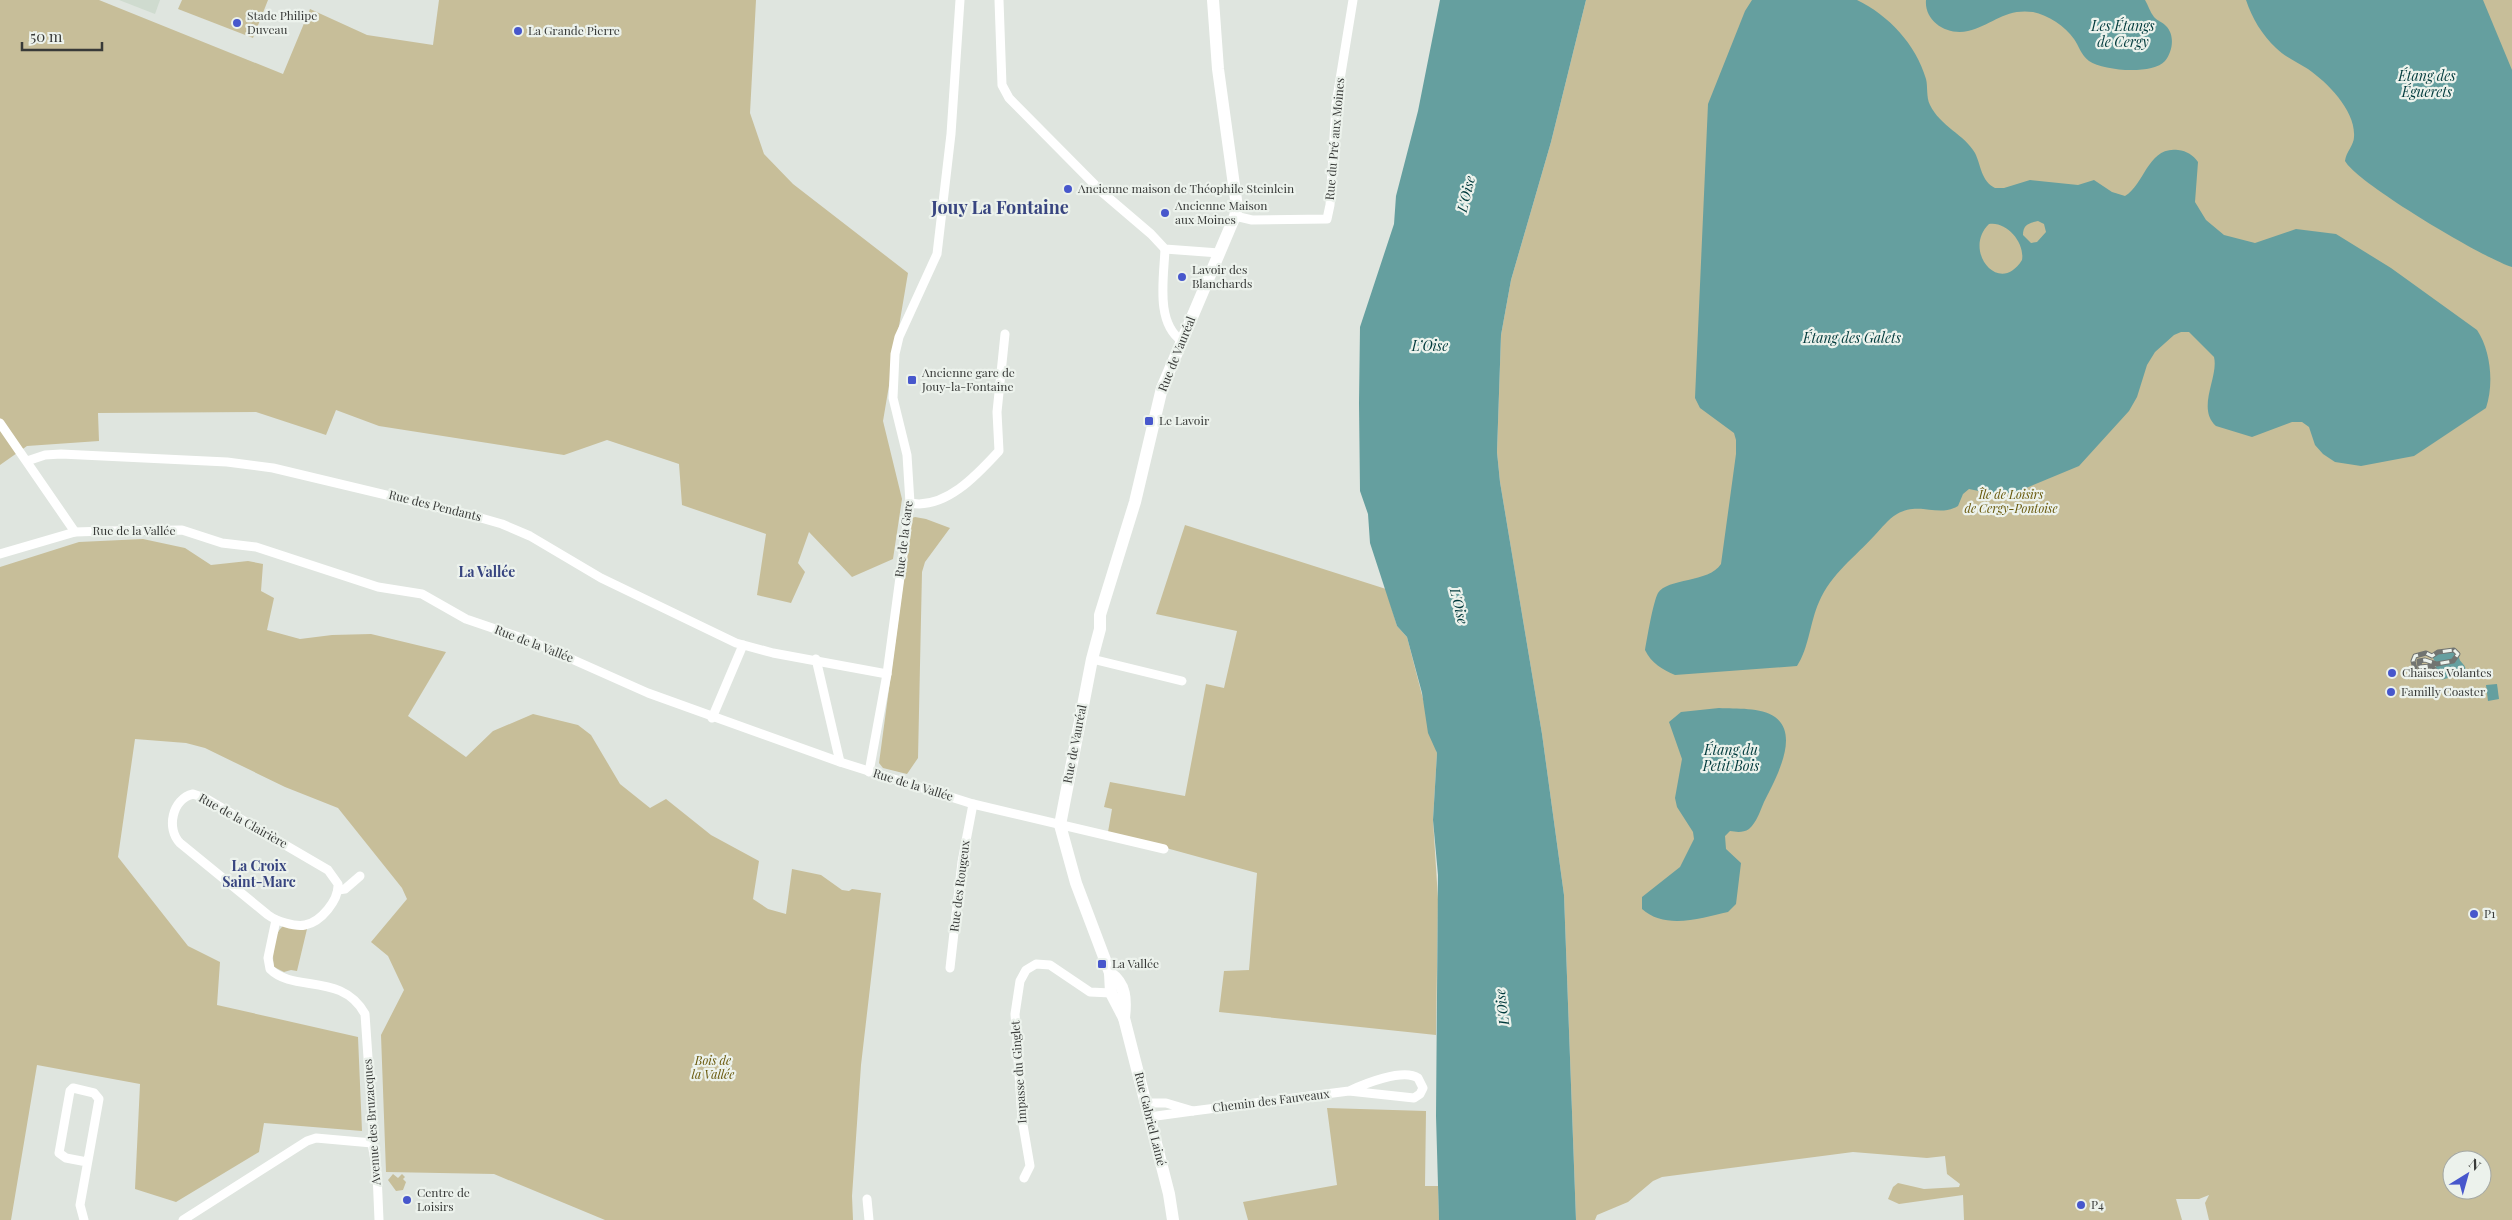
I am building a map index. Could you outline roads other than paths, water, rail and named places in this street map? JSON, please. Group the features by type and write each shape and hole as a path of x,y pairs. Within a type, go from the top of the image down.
{"street":[{"name":"Rue de la Gare","path":"869,772 886,674 910,503 907,455 893,398 895,354 899,337 937,254 951,134 960,0"},
{"path":"999,0 1002,85 1005,92 1097,188 1151,234 1164,249 1167,324 1175,336 1182,341"},
{"name":"Rue de Vauréal","path":"1060,825 1092,659 1098,641 1106,591 1135,502 1162,388 1235,216 1237,207 1218,69 1213,0"},
{"name":"Rue du Pré aux Moines","path":"1235,216 1252,220 1327,219 1330,205 1336,104 1353,0"},
{"path":"1164,249 1219,253"},
{"path":"910,503 924,506 945,497 978,473 1000,451 997,412 1005,334"},
{"path":"0,423 75,532"},
{"name":"Rue des Pendants","path":"27,461 45,455 61,454 243,463 273,468 474,516 502,524 530,536 601,578 715,634 744,645 773,652 886,674"},
{"name":"Rue de la Vallée","path":"0,554 75,532 182,530 222,543 256,547 378,587 422,594 466,619 531,641 625,684 712,718 869,772 973,804 1164,849"},
{"path":"712,718 744,645"},
{"path":"816,659 840,762"},
{"path":"1092,659 1182,681"},
{"name":"Rue de la Clairière","path":"193,794 205,798 328,870 336,878 338,890 335,900 312,922 303,925 276,920 263,912 176,838 172,830 173,821 178,803 184,797 193,794"},
{"name":"Rue des Rougeux","path":"950,968 962,862 973,804"},
{"name":"Rue Gabriel Lainé","path":"1060,825 1076,883 1110,972 1111,993 1124,1018 1169,1194 1173,1220"},
{"name":"Rue de la Clairière","path":"338,890 345,889 360,876"},
{"name":"Avenue des Bruzacques","path":"276,920 268,958 270,969 279,975 344,992 363,1010 366,1025 372,1142 377,1173 380,1220"},
{"name":"Impasse du Ginglet","path":"1024,1178 1030,1166 1022,1119 1014,1014 1022,976 1031,966 1043,963 1050,965 1090,992 1111,993"},
{"name":"Rue Gabriel Lainé","path":"1110,972 1122,985 1125,995 1124,1018"},
{"name":"Chemin des Fauveaux","path":"1149,1117 1349,1091 1414,1098 1420,1094 1423,1088 1418,1078 1408,1074 1370,1081 1349,1091"},
{"path":"84,1220 80,1205 99,1099 94,1093 75,1088 70,1091 59,1153 66,1158 87,1162"},
{"name":"Chemin des Fauveaux","path":"1146,1103 1166,1103 1193,1111"},
{"path":"183,1220 307,1140 316,1138 372,1142"},
{"path":"868,1199 869,1220"}],"water":[{"name":"L’Oise","path":"1440,0 1586,0 1551,142 1511,280 1501,335 1497,452 1500,482 1542,734 1564,895 1576,1220 1439,1220 1436,1116 1438,875 1433,820 1437,753 1428,733 1422,693 1407,637 1397,626 1370,543 1368,514 1360,491 1359,403 1360,327 1394,224 1396,196 1418,111"},
{"name":"Étang des Galets","path":"1752,0 1857,0 1868,6 1890,22 1908,43 1926,79 1929,102 1934,112 1971,147 1984,177 1995,188 2004,188 2030,180 2078,185 2094,180 2112,192 2125,196 2138,183 2153,160 2160,154 2168,150 2187,152 2198,162 2195,202 2206,220 2224,235 2255,243 2296,229 2336,234 2391,268 2477,330 2482,338 2490,368 2490,389 2486,408 2414,456 2361,466 2335,462 2323,454 2315,445 2309,427 2302,422 2292,422 2252,437 2216,426 2210,419 2208,410 2209,392 2214,374 2214,357 2189,332 2181,332 2174,335 2155,352 2147,365 2137,397 2129,411 2079,466 2019,491 1998,495 1969,489 1963,494 1958,506 1951,509 1905,510 1890,519 1844,566 1824,592 1797,666 1675,675 1666,671 1654,662 1645,650 1656,598 1663,588 1698,578 1715,570 1721,564 1736,454 1734,433 1700,408 1695,398 1708,104 1745,11","holes":["2038,221 2044,224 2046,232 2037,242 2031,243 2023,235 2024,229 2029,224","1989,224 1996,224 2008,230 2018,240 2021,247 2022,260 2013,270 2003,274 1994,272 1987,266 1982,257 1980,246 1982,235"]},
{"name":"Les Étangs de Cergy","path":"1926,0 2145,0 2154,17 2169,30 2172,43 2168,57 2159,65 2139,70 2116,69 2089,61 2066,30 2050,18 2039,13 2014,12 1977,28 1960,32 1945,29 1933,21 1926,8"},
{"name":"Étang des Éguerets","path":"2246,0 2483,0 2512,70 2512,267 2476,250 2423,220 2396,203 2355,172 2345,161 2354,137 2353,127 2346,108 2324,82 2308,69 2283,54 2266,38 2251,13"},
{"path":"2497,684 2499,699 2488,701 2486,685"},
{"name":"Étang du Petit Bois","path":"1719,708 1756,710 1775,717 1782,725 1786,735 1783,759 1774,783 1754,823 1747,830 1740,832 1730,831 1725,836 1726,849 1741,863 1736,904 1728,912 1707,917 1684,921 1661,919 1642,909 1642,897 1680,867 1694,839 1693,832 1677,807 1675,798 1682,759 1669,722 1681,712"}],"waterway":[{"path":"2452,654 2455,663 2460,669 2442,674 2441,668 2448,665 2447,659 2440,659 2438,656 2452,654"}],"railway":[{"path":"2454,650 2458,654 2453,661 2437,664 2425,660 2419,661 2420,667 2431,666 2435,670 2432,675 2417,676 2413,661 2415,656 2426,653 2432,656 2438,652 2454,650"}],"place":[{"name":"Stade Philipe Duveau","path":"237,23"},
{"name":"La Grande Pierre","path":"518,31"},
{"name":"Ancienne maison de Théophile Steinlein","path":"1068,189"},
{"name":"Ancienne Maison aux Moines","path":"1165,213"},
{"name":"Lavoir des Blanchards","path":"1182,277"},
{"name":"Ancienne gare de Jouy-la-Fontaine","path":"912,380"},
{"name":"Le Lavoir","path":"1149,421"},
{"name":"Chaises Volantes","path":"2392,673"},
{"name":"Familly Coaster","path":"2391,692"},
{"name":"P1","path":"2474,914"},
{"name":"La Vallée","path":"1102,964"},
{"name":"Centre de Loisirs","path":"407,1200"},
{"name":"P4","path":"2081,1205"}],"district":[{"name":"Jouy La Fontaine","path":"1000,208"},
{"name":"La Vallée","path":"487,572"},
{"name":"La Croix Saint-Marc","path":"259,874"}],"water label":[{"name":"L'Oise","path":"1466,194"},
{"name":"L'Oise","path":"1459,606"},
{"name":"L'Oise","path":"1502,1007"}],"park label":[{"name":"Île de Loisirs de Cergy-Pontoise","path":"2011,502"},
{"name":"Bois de la Vallée","path":"713,1068"}]}
